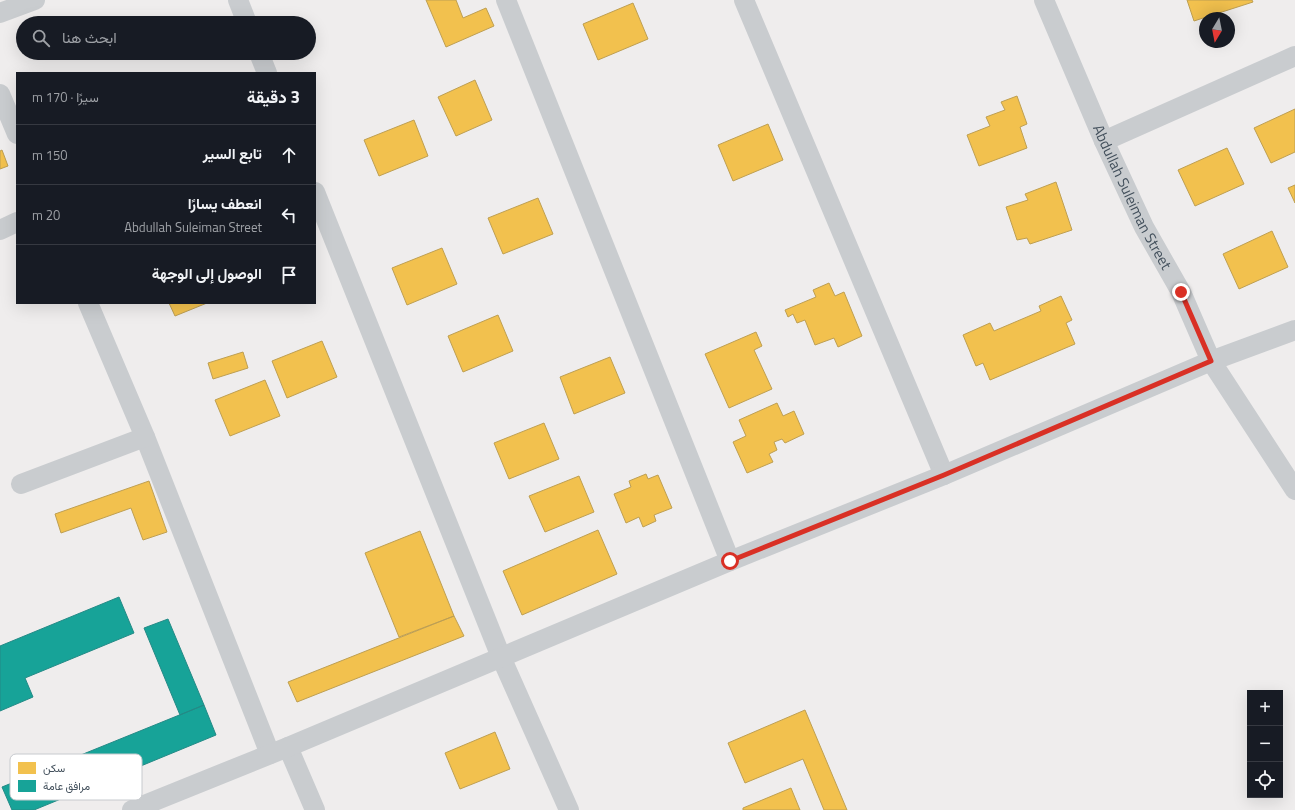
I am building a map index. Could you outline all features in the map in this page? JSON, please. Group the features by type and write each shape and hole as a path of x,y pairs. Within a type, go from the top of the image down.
{"street":[{"path":"0,13 35,0"},
{"path":"238,0 244,16"},
{"path":"506,0 730,561"},
{"path":"744,0 944,475"},
{"name":"Abdullah Suleiman Street","path":"1044,0 1104,141 1144,227 1181,292 1211,361 1295,490"},
{"path":"1104,141 1295,56"},
{"path":"262,60 267,72"},
{"path":"0,94 16,132"},
{"path":"316,194 501,657 569,810"},
{"path":"0,230 16,222"},
{"path":"88,304 279,751 315,810"},
{"path":"132,810 279,751 730,561 944,475 1211,361 1295,330"},
{"path":"21,484 145,437"}],"building: سكن":[{"path":"426,0 456,0 463,18 486,8 494,26 446,47"},
{"path":"1187,0 1252,0 1253,2 1222,12 1199,12 1199,19 1194,21"},
{"path":"633,3 648,39 598,60 583,24"},
{"path":"475,80 492,120 456,136 438,97"},
{"path":"1017,96 1027,124 1020,127 1027,148 979,166 967,135 990,126 986,117 1005,110 1001,102"},
{"path":"1295,109 1295,152 1271,163 1254,128"},
{"path":"414,120 428,156 379,176 364,140"},
{"path":"768,124 783,160 733,181 718,145"},
{"path":"1227,148 1244,184 1195,206 1178,170"},
{"path":"2,150 8,166 0,169 0,151"},
{"path":"1056,182 1072,230 1030,244 1027,238 1017,240 1006,207 1028,200 1025,194"},
{"path":"1295,185 1295,203 1288,188"},
{"path":"538,198 553,234 503,254 488,218"},
{"path":"1272,231 1288,267 1239,289 1223,254"},
{"path":"442,248 457,284 407,305 392,268"},
{"path":"829,283 835,296 844,292 862,336 838,347 834,338 815,345 805,320 797,323 793,314 788,317 785,310 816,297 813,290"},
{"path":"1061,296 1072,320 1066,323 1075,344 990,380 983,363 976,366 963,335 990,323 994,331 1041,311 1039,306"},
{"path":"169,304 205,304 175,316"},
{"path":"498,315 513,351 463,372 448,336"},
{"path":"756,332 762,346 754,350 772,389 729,408 705,354"},
{"path":"322,341 337,377 287,398 272,361"},
{"path":"243,352 248,368 213,379 208,363"},
{"path":"610,357 625,393 574,414 560,377"},
{"path":"265,380 280,416 230,436 215,400"},
{"path":"777,403 783,416 794,411 804,434 785,443 782,439 774,442 777,450 769,454 773,462 747,473 733,442 746,436 739,420"},
{"path":"544,423 559,459 509,479 494,443"},
{"path":"646,474 648,479 658,475 672,508 654,515 656,521 643,527 639,517 626,523 614,494 631,487 629,481"},
{"path":"579,476 594,512 545,532 529,496"},
{"path":"149,481 167,532 143,540 131,508 61,533 55,514"},
{"path":"598,530 617,574 522,615 503,571"},
{"path":"420,531 454,616 399,637 365,553"},
{"path":"454,616 464,636 297,702 288,682"},
{"path":"805,710 847,810 824,810 803,759 745,783 728,743"},
{"path":"495,732 510,769 460,789 445,753"},
{"path":"791,788 800,810 743,810 743,808"}],"building: مرافق عامة":[{"path":"119,597 134,633 25,678 33,697 0,711 0,646"},
{"path":"168,619 204,705 180,715 144,628"},
{"path":"204,705 216,735 142,765 142,754 83,754"},
{"path":"10,784 10,800 58,800 34,810 12,810 2,787"}],"route":[{"path":"730,561 944,475 1211,361 1181,292"}]}
